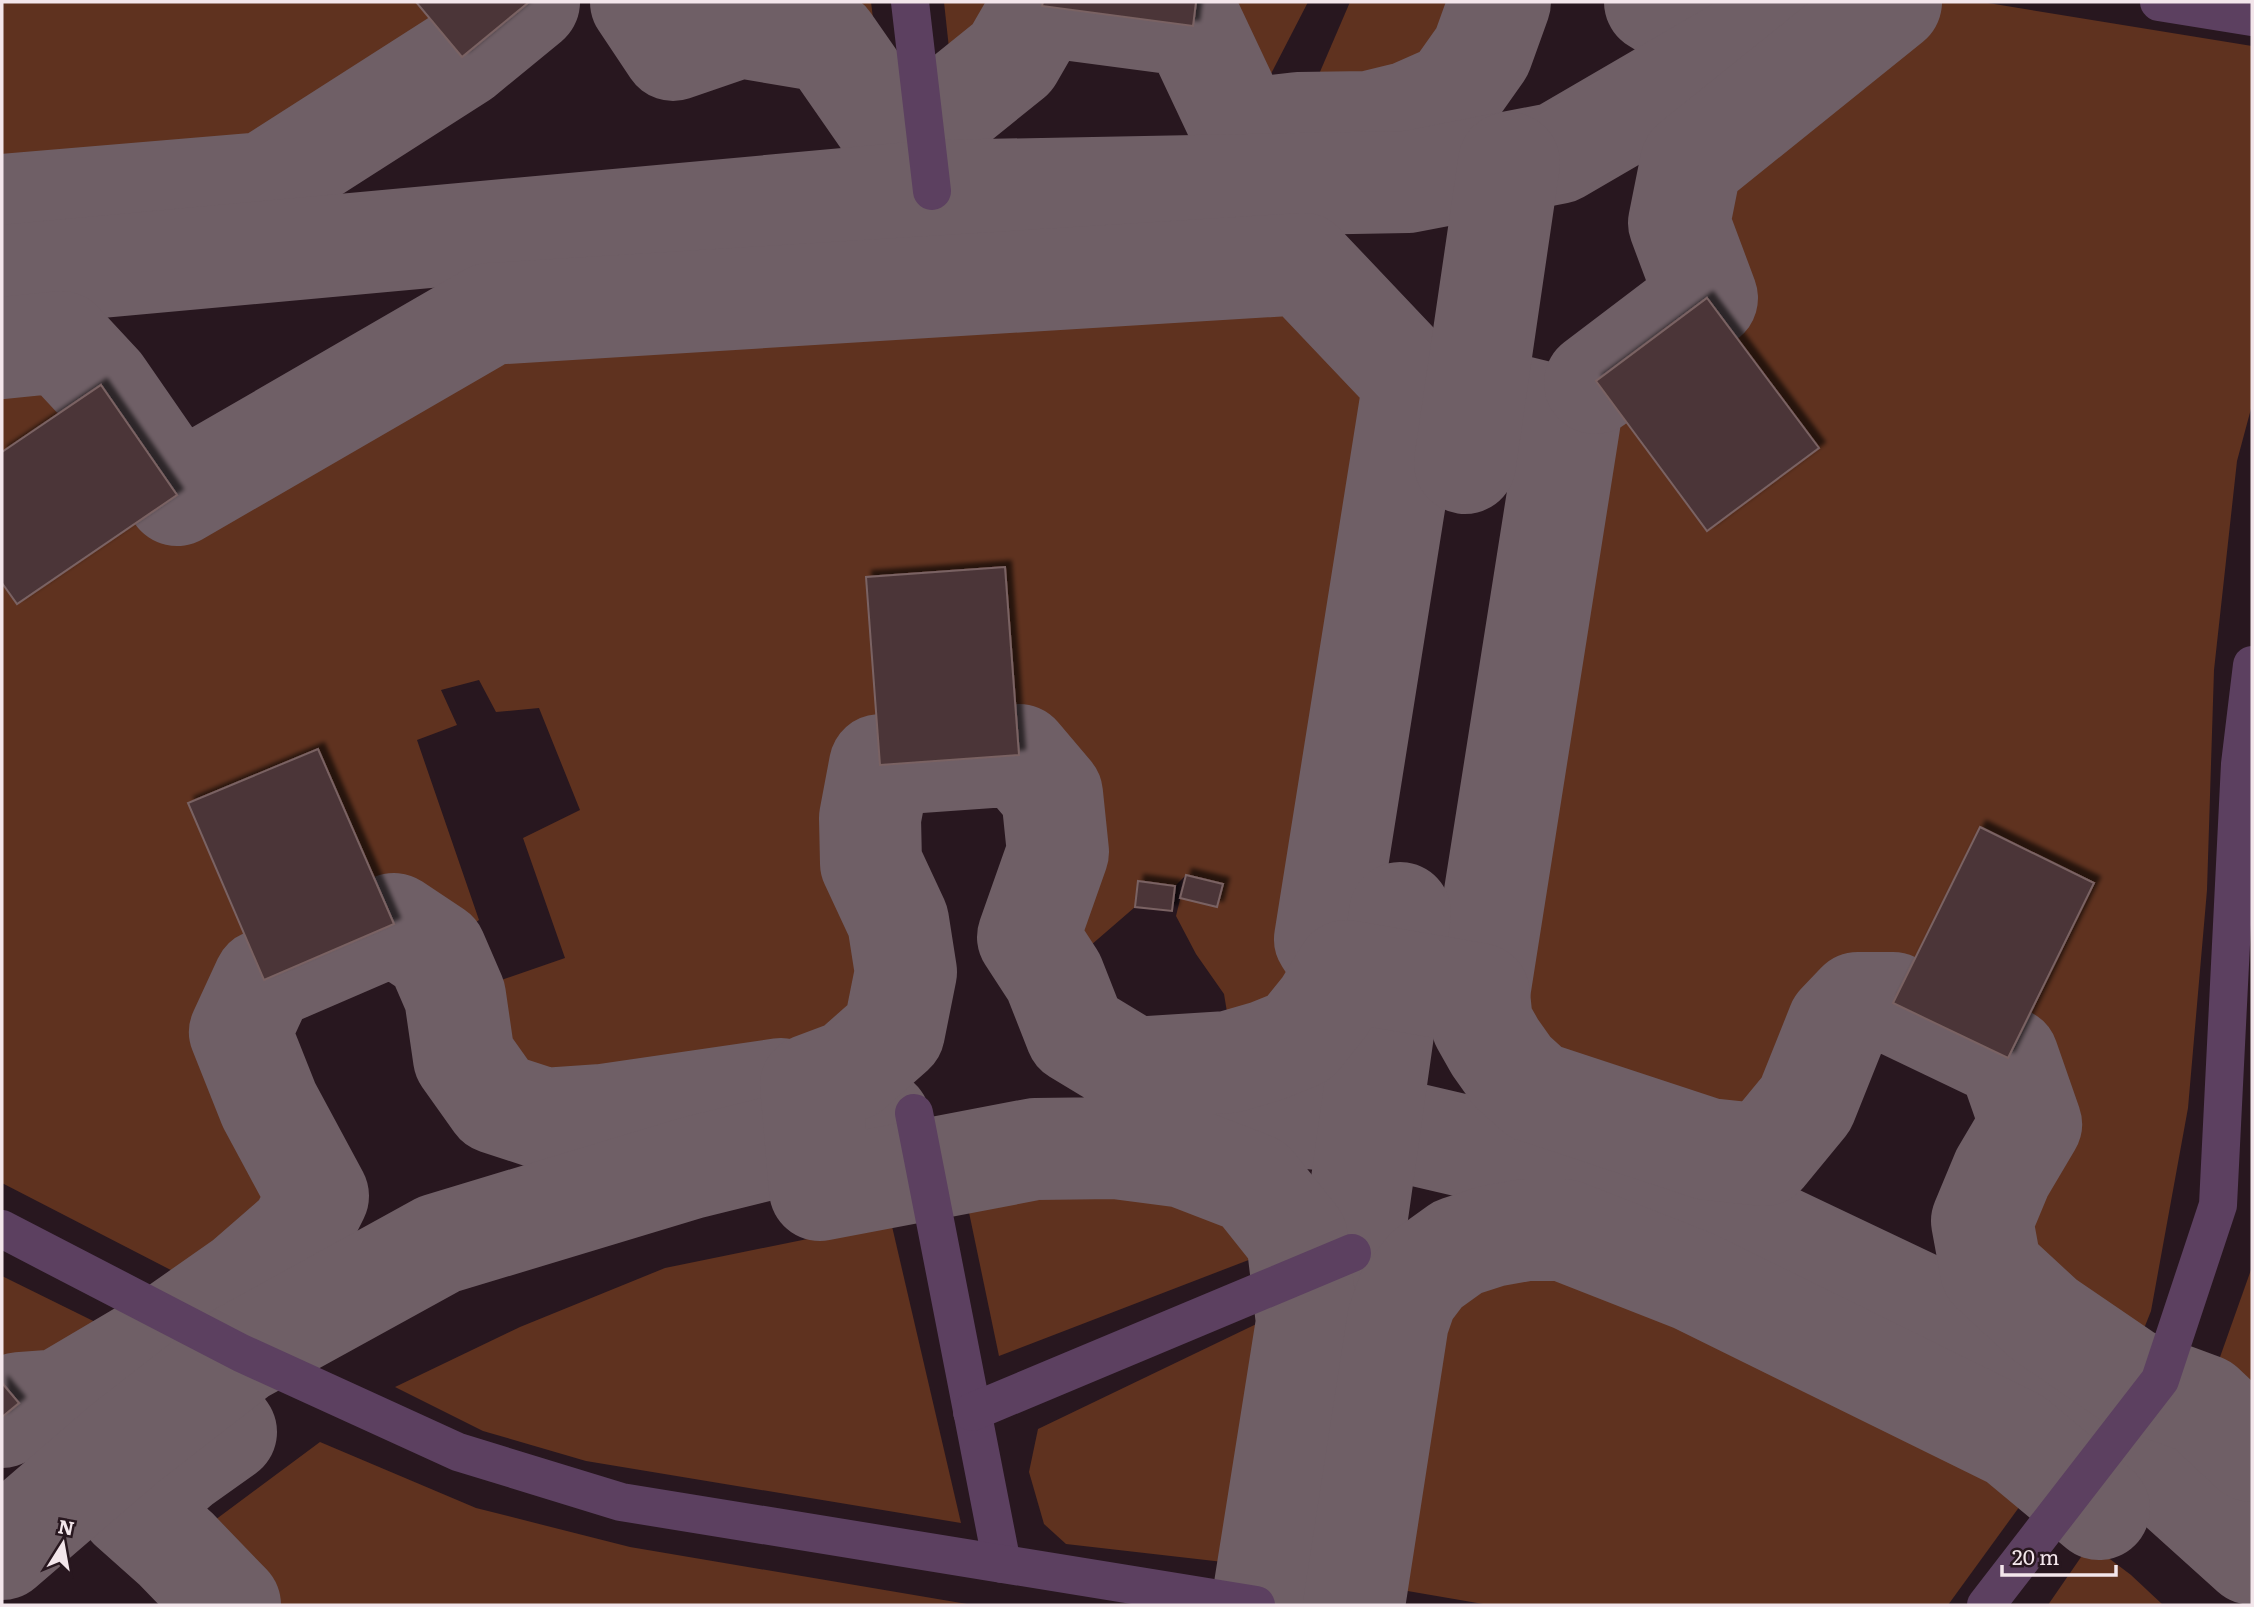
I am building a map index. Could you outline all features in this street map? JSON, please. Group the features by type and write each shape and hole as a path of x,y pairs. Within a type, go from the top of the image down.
{"lane":[{"path":"910,2 932,191"},
{"path":"2159,2 2252,17"},
{"path":"1986,1605 2160,1380 2218,1205 2239,764 2252,665"},
{"path":"914,1113 1002,1564"},
{"path":"2,1229 241,1353 458,1452 621,1502 1256,1605"},
{"path":"972,1412 1352,1253"}],"shaded area":[{"path":"2,2 416,2 462,57 265,183 2,205"},
{"path":"641,2 871,2 886,124 829,42 740,27 673,50"},
{"path":"944,2 1043,2 1012,58 955,104"},
{"path":"1196,2 1308,2 1242,130 1193,26"},
{"path":"1350,2 1500,2 1482,52 1453,93 1410,112 1369,122 1298,123"},
{"path":"1655,2 1724,2 1668,10"},
{"path":"1891,2 1982,2 2252,46 2252,405 2237,461 2214,670 2207,890 2188,1108 2151,1311 2125,1376 2045,1320 1991,1270 1982,1221 2002,1173 2031,1124 2008,1058 2094,883 1980,827 1893,1003 1858,1003 1838,1024 1806,1104 1764,1155 1708,1149 1535,1092 1512,1071 1482,1024 1479,994 1570,419 1596,381 1707,530 1819,448 1707,298 1679,223 1691,163"},
{"path":"1303,264 1414,381 1325,939 1308,984 1272,1017 1229,1024 1224,994 1196,954 1176,916 1186,875 1175,886 1138,881 1135,907 1054,977 1028,937 1058,852 1052,794 866,577 880,765 870,818 871,863 898,921 906,972 894,1032 851,1070 811,1085 603,1115 545,1119 496,1103 464,1058 455,996 565,958 523,838 580,810 539,708 496,712 479,680 441,690 457,725 417,740 479,920 436,952 394,924 318,749 189,803 264,980 240,1032 269,1105 318,1196 300,1232 245,1280 198,1284 2,1183 2,583 17,604 177,495 490,314"},
{"path":"61,342 101,385 2,452 2,348"},
{"path":"1056,1191 1186,1207 1223,1226 1259,1256 999,1356 966,1198"},
{"path":"891,1222 961,1523 586,1461 483,1431 395,1387 520,1327 665,1268"},
{"path":"1552,1263 1616,1279 2033,1488 1948,1605 1489,1605 1396,1589 1425,1359 1455,1302 1505,1276"},
{"path":"2252,1267 2252,1451 2203,1405"},
{"path":"2,1276 148,1348 60,1400 19,1403 2,1383"},
{"path":"1273,1316 1232,1563 1066,1544 1044,1524 1029,1472 1038,1429"},
{"path":"320,1442 476,1508 630,1547 973,1605 230,1605 176,1549"},
{"path":"2090,1544 2131,1575 2163,1605 2048,1605"}],"building":[{"path":"416,2 529,2 462,57"},
{"path":"1043,2 1196,2 1193,26 1042,6"},
{"path":"1707,298 1819,448 1707,531 1596,381"},
{"path":"101,385 177,495 17,604 2,583 2,452"},
{"path":"1005,567 1019,755 880,765 866,577"},
{"path":"318,749 394,924 264,980 188,803"},
{"path":"1980,827 2094,883 2008,1058 1893,1003"},
{"path":"1186,875 1223,884 1217,907 1180,898"},
{"path":"1138,881 1175,886 1172,911 1135,907"},
{"path":"2,1383 19,1403 2,1417"}],"taxiway":[{"path":"2,205 265,183 462,57 529,2"},
{"path":"641,2 673,50 740,27 829,42 886,124 955,104 1012,58 1042,6 1193,26 1242,130 1298,123 1369,122 1410,112 1453,93 1482,52 1500,2"},
{"path":"1655,2 1668,10 1724,2"},
{"path":"2,276 932,191 1408,182 1558,153 1740,47 1788,2"},
{"path":"1595,383 1707,298 1679,223 1691,163 1891,2"},
{"path":"1465,463 1509,163"},
{"path":"2,348 61,342 101,385 177,495 490,314 1303,264 1414,381 1570,419 1479,994 1346,971 1325,939 1414,381"},
{"path":"1262,1605 1307,1322 1297,1238 1254,1184 1184,1157 1115,1148 1035,1149 820,1190 811,1085 851,1070 894,1032 906,972 898,921 871,863 870,818 880,765 1019,755 1052,794 1058,852 1028,937 1054,977 1076,1033 1134,1068 1229,1062 1299,1038 1324,1007 1346,971 1479,994 1482,1024 1495,1047 1512,1071 1535,1092 1708,1149 1764,1155 1806,1104 1838,1024 1858,1003 1893,1003 2008,1058 2031,1124 2002,1173 1982,1221 1991,1270 2045,1320 2130,1378 2203,1405 2252,1451"},
{"path":"1339,1343 1400,913"},
{"path":"2,1417 19,1403 60,1400 148,1348 245,1280 300,1232 318,1196 269,1105 240,1032 264,980 394,924 436,952 455,996 464,1058 496,1103 545,1119 603,1115 781,1089"},
{"path":"1154,1103 1370,1124 1708,1203 1982,1333 2118,1433 2252,1554"},
{"path":"2,1549 124,1444 241,1353 439,1244 691,1168 880,1121"},
{"path":"1354,1605 1398,1321 1407,1295 1426,1270 1458,1247 1492,1236 1526,1230 1564,1230 1694,1281 2015,1439 2099,1509"},
{"path":"226,1432 181,1464 130,1508 176,1549 230,1605"}]}
